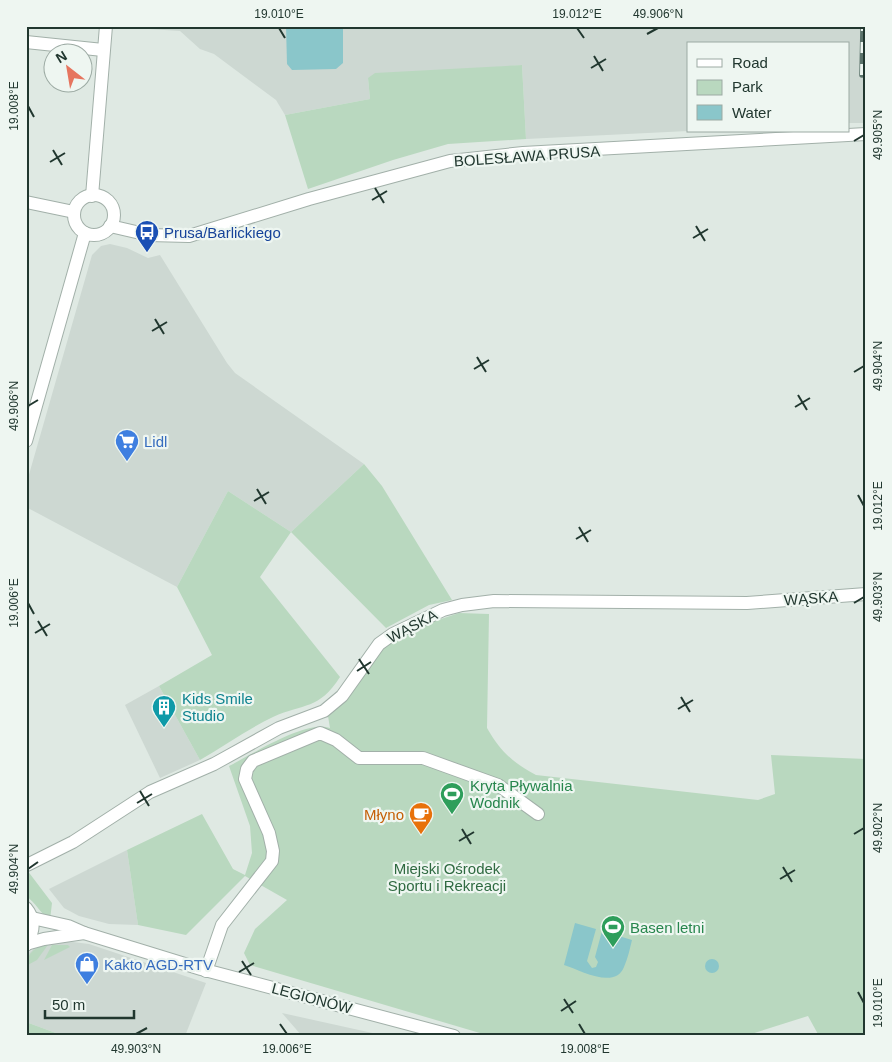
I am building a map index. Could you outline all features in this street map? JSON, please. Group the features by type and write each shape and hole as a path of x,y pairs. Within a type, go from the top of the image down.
{"street":[{"path":"92,196 106,26"},
{"path":"26,42 103,50"},
{"name":"BOLESŁAWA PRUSA","path":"110,226 150,235 189,236 309,199 450,161 524,152 866,134"},
{"path":"92,196 104,198 114,214 110,226 102,233 90,235 84,233 76,224 74,212 80,201 92,196"},
{"path":"26,202 74,212"},
{"path":"26,442 84,233"},
{"name":"WĄSKA","path":"28,865 73,842 150,792 214,764 278,728 319,714 342,696 379,644 416,621 462,605 494,602 747,604 866,594"},
{"path":"319,714 320,733"},
{"path":"206,970 222,926 272,861 273,850 269,833 245,780 247,768 253,761 320,733 336,740 359,758 422,758 498,785 538,814"},
{"path":"26,944 31,936 29,913"},
{"name":"LEGIONÓW","path":"29,913 84,933 206,970 454,1036"},
{"name":"LEGIONÓW","path":"26,944 44,939 84,933"}],"shaded area":[{"path":"866,26 866,123 850,123 850,42 687,42 687,131 526,139 522,65 368,78 370,99 285,115 276,100 214,54 200,49 180,31 118,27"},
{"path":"110,244 127,248 148,258 160,255 235,373 364,464 291,532 228,491 177,587 26,507 26,485 92,255 101,246"},
{"path":"159,686 200,760 160,778 125,705"},
{"path":"127,850 138,925 109,924 79,916 64,908 49,889"},
{"path":"65,941 89,944 206,983 185,1036 64,1036 26,1022 26,955 37,946"},
{"path":"282,1013 386,1036 302,1036"}],"green space":[{"path":"522,65 526,139 448,144 393,160 308,189 285,115 370,99 368,78 375,73"},
{"path":"364,464 382,486 452,600 429,605 386,628 291,532"},
{"path":"228,491 291,532 260,577 340,677 332,688 318,700 273,717 200,760 159,686 212,655 177,587"},
{"name":"Miejski Ośrodek Sportu i Rekreacji","path":"459,613 489,614 487,728 497,744 508,756 520,766 536,775 758,800 775,794 771,755 866,759 866,1036 819,1036 808,1016 745,1036 490,1036 250,965 244,953 255,929 287,900 245,876 186,935 138,925 127,850 202,814 233,869 245,875 252,853 250,826 229,766 293,733 319,727 330,728 328,716 347,697 383,648 426,624"},
{"path":"27,870 52,903 50,920 26,896"},
{"path":"50,942 37,960 26,966 28,957 34,950"},
{"path":"52,945 68,945 70,947 44,960"},
{"path":"26,1022 64,1036 26,1036"}],"water":[{"path":"286,26 343,26 343,63 336,69 292,70 287,64"},
{"name":"Basen letni","path":"575,923 596,929 587,961 592,968 596,967 598,962 595,957 602,931 632,940 624,967 619,974 605,978 564,965"},
{"path":"712,959 717,961 719,966 717,971 712,973 707,971 705,966 707,961"}],"railway":[{"path":"862,75 863,26"}],"place":[{"name":"Prusa/Barlickiego","path":"147,253"},
{"name":"Lidl","path":"127,462"},
{"name":"Kids Smile Studio","path":"164,728"},
{"name":"Kryta Pływalnia Wodnik","path":"452,815"},
{"name":"Młyno","path":"421,835"},
{"name":"Basen letni","path":"613,948"},
{"name":"Kakto AGD-RTV","path":"87,985"}]}
